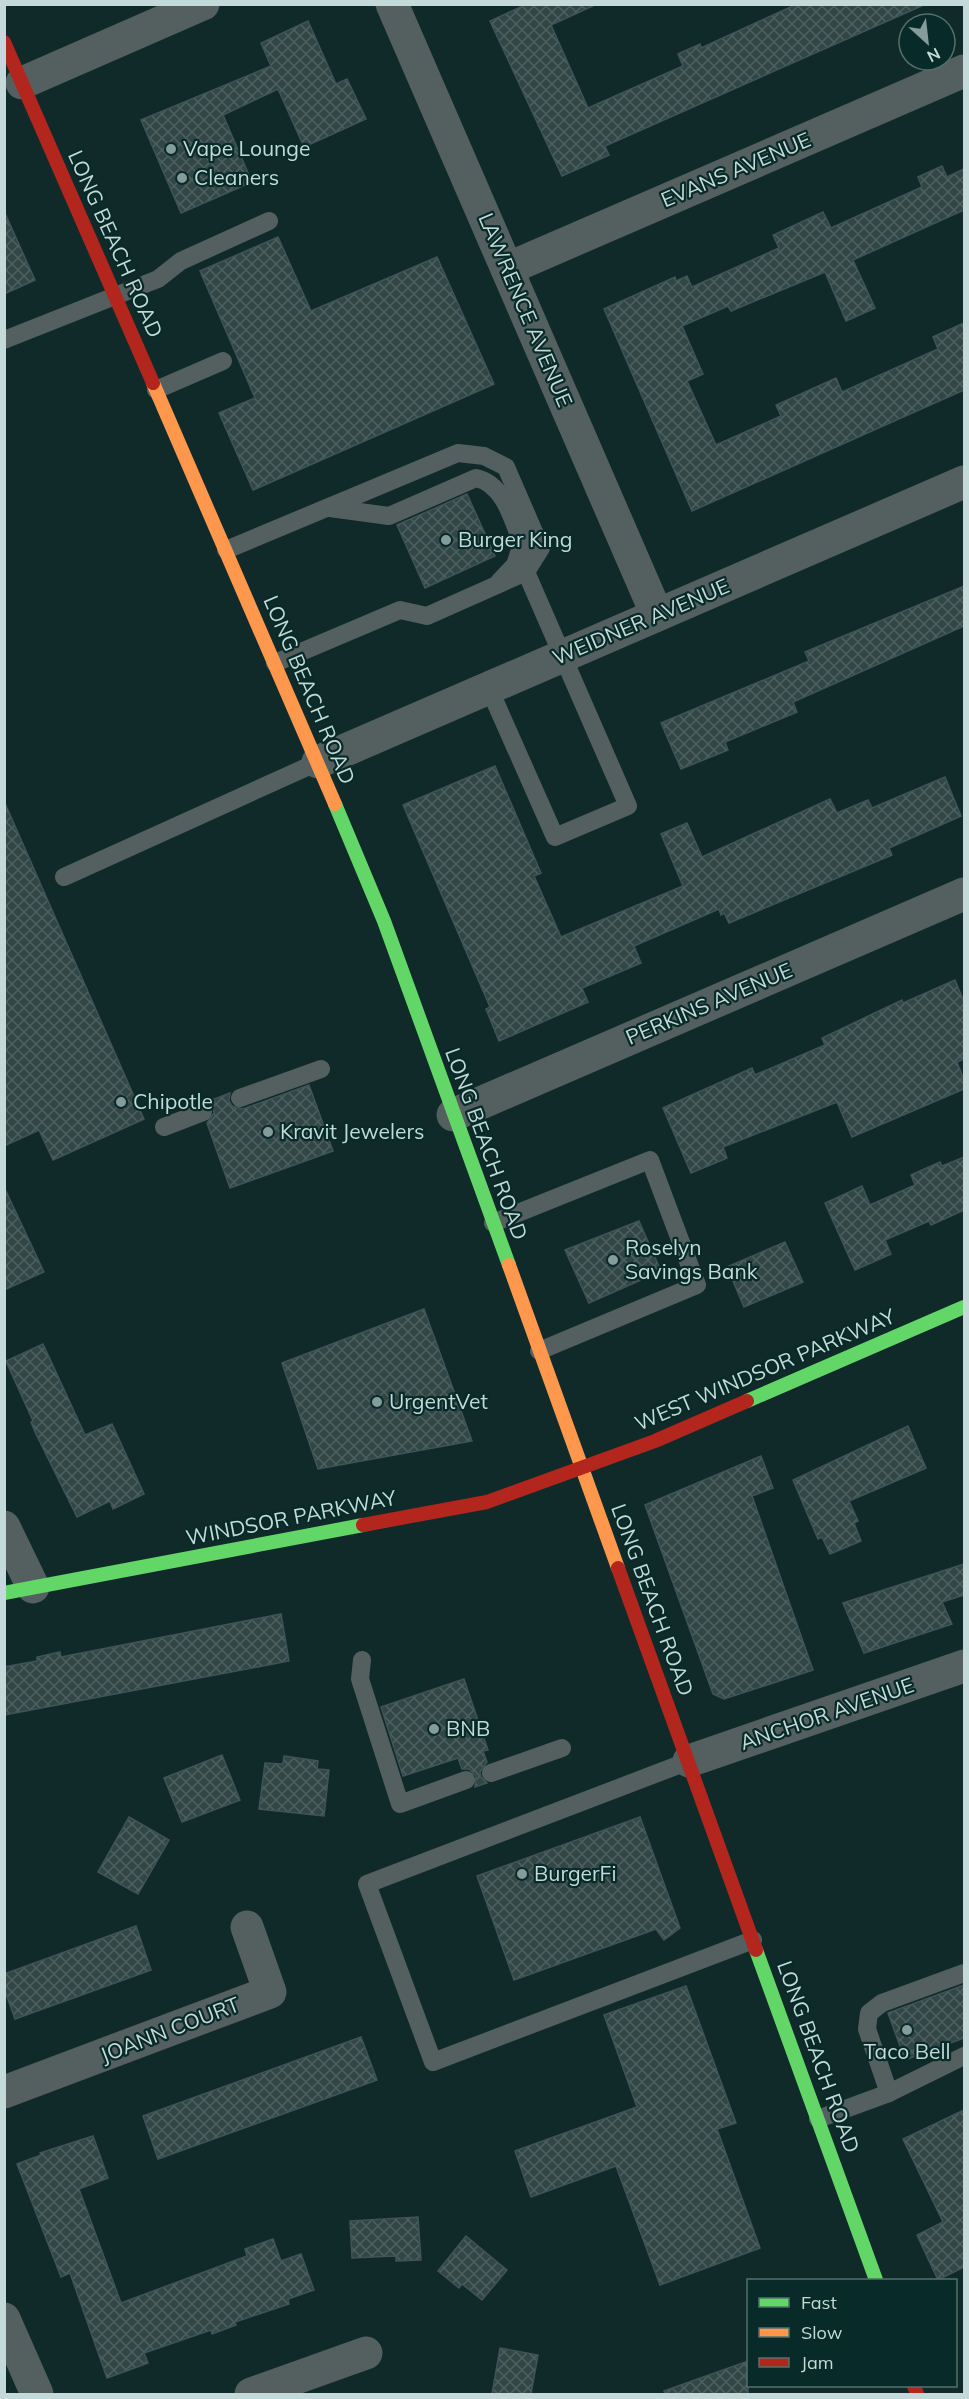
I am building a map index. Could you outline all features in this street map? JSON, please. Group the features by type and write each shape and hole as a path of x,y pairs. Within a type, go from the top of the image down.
{"main road":[{"name":"LONG BEACH ROAD","path":"4,42 318,762 384,921 876,2279"},
{"name":"WEST WINDSOR PARKWAY","path":"582,1469 655,1442 964,1307"},
{"name":"WINDSOR PARKWAY","path":"19,1590 487,1502 582,1469"}],"street":[{"path":"22,83 203,4"},
{"name":"LAWRENCE AVENUE","path":"392,4 657,615"},
{"name":"EVANS AVENUE","path":"507,269 964,71"},
{"name":"WEIDNER AVENUE","path":"318,762 964,482"},
{"name":"PERKINS AVENUE","path":"453,1115 964,894"},
{"path":"4,1527 19,1590"},
{"name":"ANCHOR AVENUE","path":"689,1761 964,1666"},
{"name":"JOANN COURT","path":"4,2092 270,1992 247,1927"},
{"path":"4,2319 37,2394"},
{"path":"252,2394 366,2353"}],"lane":[{"path":"4,340 158,279 181,261 269,221"},
{"path":"156,390 224,361"},
{"path":"226,550 458,453 484,456 506,467 541,548 526,572 427,616 400,610 275,663"},
{"path":"328,508 389,516 476,478 486,480 506,503 522,544 515,565 496,586"},
{"path":"489,688 555,837 628,806 526,572"},
{"path":"64,877 318,762"},
{"path":"240,1098 321,1069"},
{"path":"164,1127 203,1112"},
{"path":"493,1223 650,1160 697,1285 539,1351"},
{"path":"362,1660 360,1679 400,1804 466,1780"},
{"path":"491,1773 562,1749"},
{"path":"689,1761 367,1884 433,2062 753,1940"},
{"path":"889,2093 867,2029 869,2013 882,2003 964,1973"},
{"path":"818,2119 889,2093 964,2056"}],"building":[{"path":"527,4 597,4 551,25 588,108 683,66 678,54 700,44 701,48 797,4 926,4 908,12 897,12 897,17 605,146 609,155 562,176 490,21"},
{"path":"308,21 336,84 347,79 366,119 304,147 278,89 223,115 252,182 181,213 141,120 271,66 261,43"},
{"path":"942,166 947,177 964,169 964,210 853,260 875,308 846,321 825,272 731,311 728,306 682,326 703,374 687,381 716,445 781,416 776,405 836,378 842,392 938,349 933,337 964,323 964,390 692,511 604,309 675,277 676,281 687,276 692,287 779,248 773,235 823,212 831,228 922,187 918,177"},
{"path":"4,211 35,280 4,294"},
{"path":"278,237 311,311 437,257 494,384 253,490 219,413 255,398 200,271"},
{"name":"Burger King","path":"467,494 495,556 425,588 397,525"},
{"path":"964,586 964,626 793,702 797,712 725,742 728,750 681,769 661,723 809,661 805,652"},
{"path":"495,766 541,873 534,876 561,937 683,886 661,834 687,823 702,857 830,799 837,813 868,800 872,808 945,777 961,816 889,848 892,855 729,923 724,913 721,915 719,909 634,946 641,963 582,988 588,1002 499,1041 486,1009 490,1007 403,805"},
{"path":"4,801 144,1119 53,1160 39,1130 4,1146"},
{"path":"955,980 964,1002 964,1059 957,1062 964,1080 964,1089 852,1137 837,1102 723,1147 727,1158 691,1173 663,1108 752,1068 755,1075 825,1045 822,1038 902,1000 903,1003"},
{"name":"Kravit Jewelers","path":"309,1085 333,1151 230,1188 207,1123 214,1113 213,1107 207,1102 230,1093 229,1101 232,1106 243,1109"},
{"path":"964,1157 964,1210 931,1225 929,1221 885,1240 891,1254 855,1270 825,1203 862,1186 870,1205 915,1185 911,1175 940,1162 942,1166"},
{"path":"4,1187 44,1272 4,1290"},
{"name":"Roselyn Savings Bank","path":"639,1221 661,1271 589,1303 565,1250"},
{"path":"785,1242 803,1282 744,1307 727,1267"},
{"name":"UrgentVet","path":"424,1309 472,1441 318,1469 282,1363"},
{"path":"43,1344 85,1435 112,1424 144,1494 113,1509 110,1501 77,1517 35,1432 31,1422 33,1421 6,1361"},
{"path":"908,1426 926,1468 849,1501 858,1521 854,1523 861,1541 830,1554 822,1537 818,1539 793,1480"},
{"path":"761,1456 773,1488 752,1496 813,1670 724,1699 713,1694 645,1505"},
{"path":"964,1564 964,1595 942,1602 952,1624 864,1653 843,1603"},
{"path":"281,1614 289,1661 4,1715 4,1667 37,1661 37,1657 60,1652 61,1657"},
{"name":"BNB","path":"464,1679 488,1750 483,1751 487,1762 480,1772 481,1777 487,1783 475,1787 476,1776 469,1769 462,1769 458,1758 403,1776 381,1707"},
{"path":"222,1755 240,1800 182,1822 164,1778"},
{"path":"284,1756 318,1761 317,1769 329,1770 324,1816 259,1809 265,1763 283,1764"},
{"path":"129,1817 169,1840 138,1894 98,1872"},
{"path":"640,1817 680,1928 664,1940 656,1929 514,1980 477,1876"},
{"path":"136,1926 151,1970 15,2019 4,1988 4,1974"},
{"path":"964,1985 964,2038 905,2060 888,2013"},
{"path":"686,1986 736,2123 717,2129 760,2248 660,2285 616,2166 531,2197 515,2151 637,2107 604,2015"},
{"path":"361,2037 377,2080 158,2159 143,2116"},
{"path":"964,2110 964,2267 940,2279 938,2279 917,2235 943,2222 903,2139"},
{"path":"93,2136 108,2178 79,2189 121,2303 247,2256 245,2249 273,2239 281,2261 301,2254 314,2290 288,2299 289,2304 235,2322 236,2325 212,2334 211,2330 144,2353 148,2363 107,2378 70,2273 61,2277 17,2164 41,2155 40,2153"},
{"path":"418,2217 421,2260 396,2261 396,2256 352,2258 350,2221"},
{"path":"466,2236 507,2270 482,2300 462,2284 459,2288 438,2271"},
{"path":"500,2348 538,2355 531,2394 492,2394"},
{"path":"747,2361 748,2394 665,2394 664,2391"}],"traffic: fast":[{"path":"335,804 384,921 509,1265"},
{"path":"747,1401 964,1307"},
{"path":"4,1593 363,1525"},
{"path":"756,1950 876,2279"}],"traffic: slow":[{"path":"153,383 335,804"},
{"path":"509,1265 618,1568"}],"traffic: jam":[{"path":"4,42 153,383"},
{"path":"363,1525 487,1502 655,1441 747,1401"},
{"path":"618,1568 756,1950"},
{"path":"914,2387 917,2394"}],"place":[{"name":"Vape Lounge","path":"171,149"},
{"name":"Cleaners","path":"182,178"},
{"name":"Burger King","path":"446,540"},
{"name":"Chipotle","path":"121,1102"},
{"name":"Kravit Jewelers","path":"268,1132"},
{"name":"Roselyn Savings Bank","path":"613,1260"},
{"name":"UrgentVet","path":"377,1402"},
{"name":"BNB","path":"434,1729"},
{"name":"BurgerFi","path":"522,1874"},
{"name":"Taco Bell","path":"907,2030"}]}
